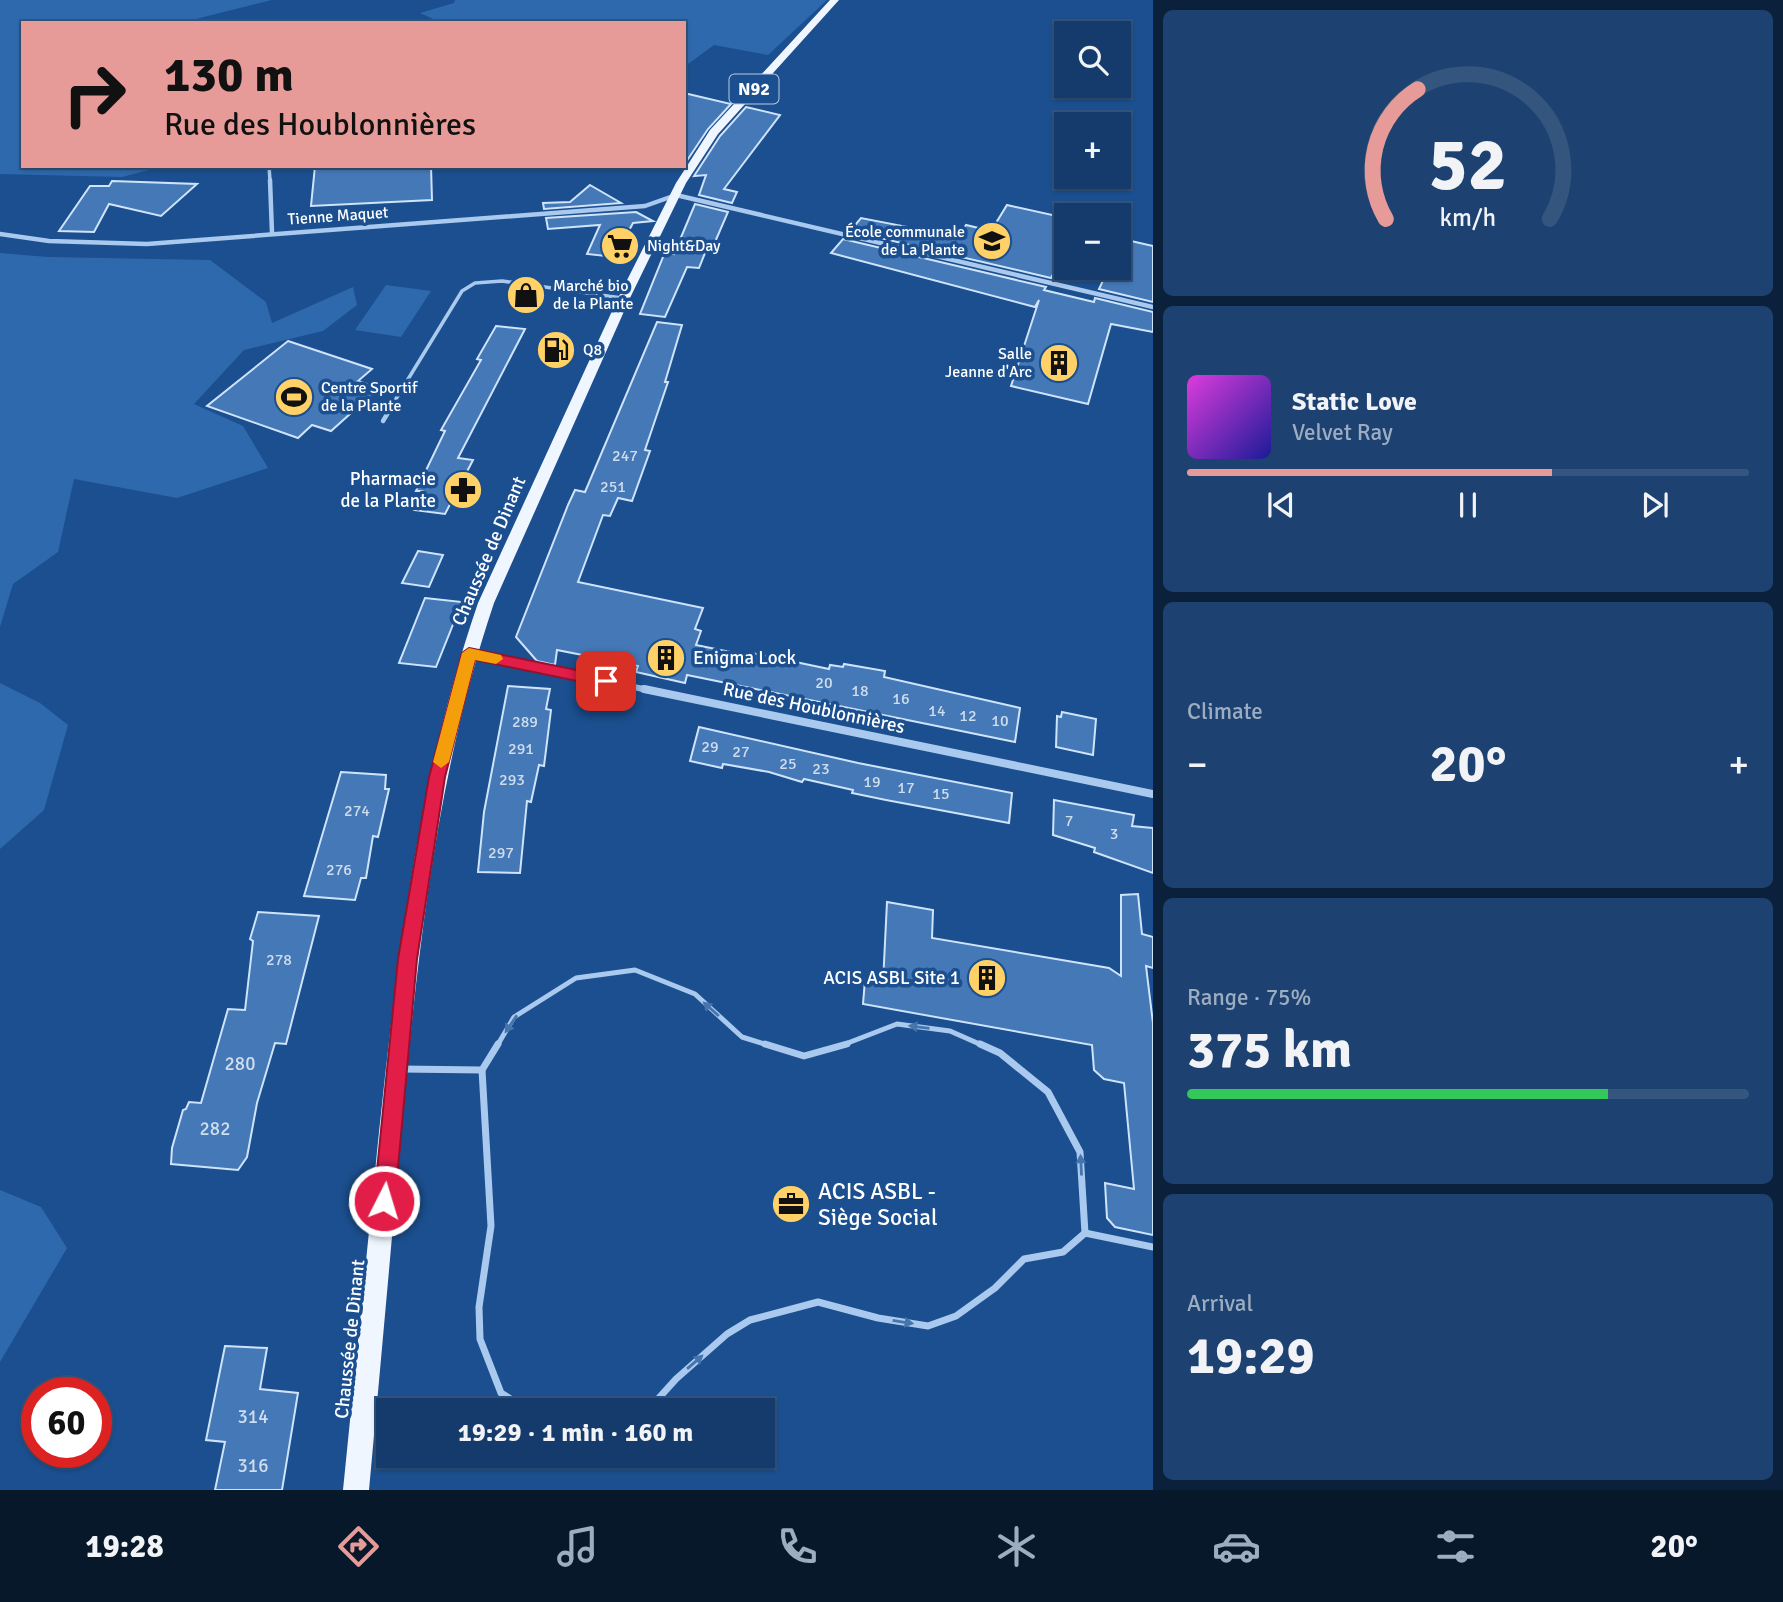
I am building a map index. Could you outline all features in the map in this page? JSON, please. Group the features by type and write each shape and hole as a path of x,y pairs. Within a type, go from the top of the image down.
{"main road":[{"name":"Chaussée de Dinant","path":"356,1490 407,959 437,777 469,653 486,603 624,299 681,183 714,132 835,0"}],"street":[{"path":"269,168 272,233"},
{"name":"Tienne Maquet","path":"0,234 49,241 147,244 645,206 676,195"},
{"path":"676,195 1153,307"},
{"name":"Rue des Houblonnières","path":"469,653 1153,794"}],"lane":[{"path":"383,421 462,291 475,283 502,281 624,299"},
{"path":"510,1398 501,1392 480,1339 479,1307 491,1226 482,1070 513,1017 576,978 635,970 695,993 743,1037 804,1056 847,1044 897,1024 950,1031 1000,1054 1048,1093 1080,1152 1085,1233"},
{"path":"397,1069 482,1070"},
{"path":"1085,1233 1153,1247"},
{"path":"659,1398 676,1379 727,1334 750,1320 818,1301 878,1318 928,1326 956,1316 995,1288 1024,1259 1063,1252 1085,1233"}],"shaded area":[{"path":"0,0 272,0 188,21 21,21 21,168 156,168 122,177 0,174"},
{"path":"455,0 827,0 768,55 714,45 686,66 686,21 438,21 420,13 454,3"},
{"path":"0,253 48,257 210,260 266,302 272,323 353,287 357,305 323,331 244,350 194,404 243,426 268,468 177,498 74,479 58,552 13,584 0,627"},
{"path":"386,285 431,291 401,337 355,330"},
{"path":"0,683 40,703 68,725 44,810 0,849"},
{"path":"0,1190 41,1207 67,1248 0,1362"}],"building":[{"path":"686,93 731,104 708,129 686,162"},
{"path":"746,107 780,115 724,189 737,192 732,203 699,195 706,175 694,176 720,136"},
{"path":"315,168 431,168 432,200 311,206"},
{"path":"112,181 197,184 161,216 109,204 94,232 59,231 90,186 109,186"},
{"path":"590,185 621,203 544,209 543,203 570,202"},
{"path":"695,204 728,212 712,249 707,248 699,268 687,267 665,317 640,314 665,252 674,254"},
{"path":"1007,205 1054,215 1054,272 1051,278 850,231 861,218 959,237 966,225 991,231"},
{"path":"636,212 653,221 633,223 615,257 587,254 600,225 548,229 546,218"},
{"path":"843,239 1046,287 1044,290 1094,302 1095,298 1153,312 1153,332 1111,324 1088,404 1011,386 1039,300 1035,307 831,253"},
{"path":"1131,241 1153,246 1153,302 1099,289 1103,280 1131,280"},
{"path":"657,322 682,325 665,382 668,382 645,450 650,451 632,501 618,498 610,516 603,515 578,582 703,608 695,629 701,631 696,645 829,669 830,665 843,667 844,664 885,671 884,677 1020,708 1015,742 687,675 685,683 636,672 638,666 557,650 555,665 537,661 516,637 568,505 575,490 585,492"},
{"path":"496,326 525,329 458,458 473,460 445,514 414,510 423,491 416,491 445,431 441,430 481,360 477,359"},
{"name":"Centre Sportif de la Plante","path":"288,341 372,369 358,381 379,388 331,431 312,425 298,438 207,406"},
{"path":"418,551 443,555 429,587 402,583"},
{"path":"425,598 462,602 436,667 399,663"},
{"path":"508,686 550,689 546,709 551,710 544,766 539,765 531,802 527,801 520,873 478,872 484,812"},
{"path":"1062,712 1096,719 1093,755 1056,747 1057,716 1061,717"},
{"path":"699,727 858,763 1012,793 1009,823 852,793 853,790 804,779 802,782 769,772 723,764 722,768 690,761"},
{"path":"341,772 386,775 385,789 389,789 378,837 373,836 366,878 361,878 355,900 304,896"},
{"path":"1054,800 1134,815 1132,826 1153,828 1153,873 1094,852 1095,848 1053,835"},
{"name":"ACIS ASBL Site 1","path":"1138,894 1142,934 1153,937 1153,968 1146,966 1153,1023 1153,1235 1115,1227 1107,1218 1105,1183 1134,1189 1124,1083 1104,1079 1094,1070 1092,1045 863,1004 865,980 883,983 887,902 933,910 932,938 1109,968 1121,976 1121,895"},
{"path":"258,912 319,916 286,1044 275,1043 257,1103 247,1157 238,1170 171,1164 172,1148 183,1110 189,1102 201,1103 228,1009 245,1010 253,941 250,939"},
{"path":"225,1346 267,1348 260,1389 298,1393 282,1490 215,1490 225,1442 206,1440"}],"slow traffic":[{"path":"441,762 469,653 496,659"}],"place":[{"name":"École communale de La Plante","path":"992,241"},
{"name":"Night&Day","path":"620,246"},
{"name":"Marché bio de la Plante","path":"526,295"},
{"name":"Q8","path":"556,350"},
{"name":"Salle Jeanne d'Arc","path":"1059,363"},
{"name":"Centre Sportif de la Plante","path":"294,397"},
{"name":"Pharmacie de la Plante","path":"463,490"},
{"name":"Enigma Lock","path":"666,658"},
{"name":"ACIS ASBL Site 1","path":"987,978"},
{"name":"ACIS ASBL - Siège Social","path":"791,1204"}],"route":[{"path":"384,1201 407,959 437,777 469,653 606,681"}]}
